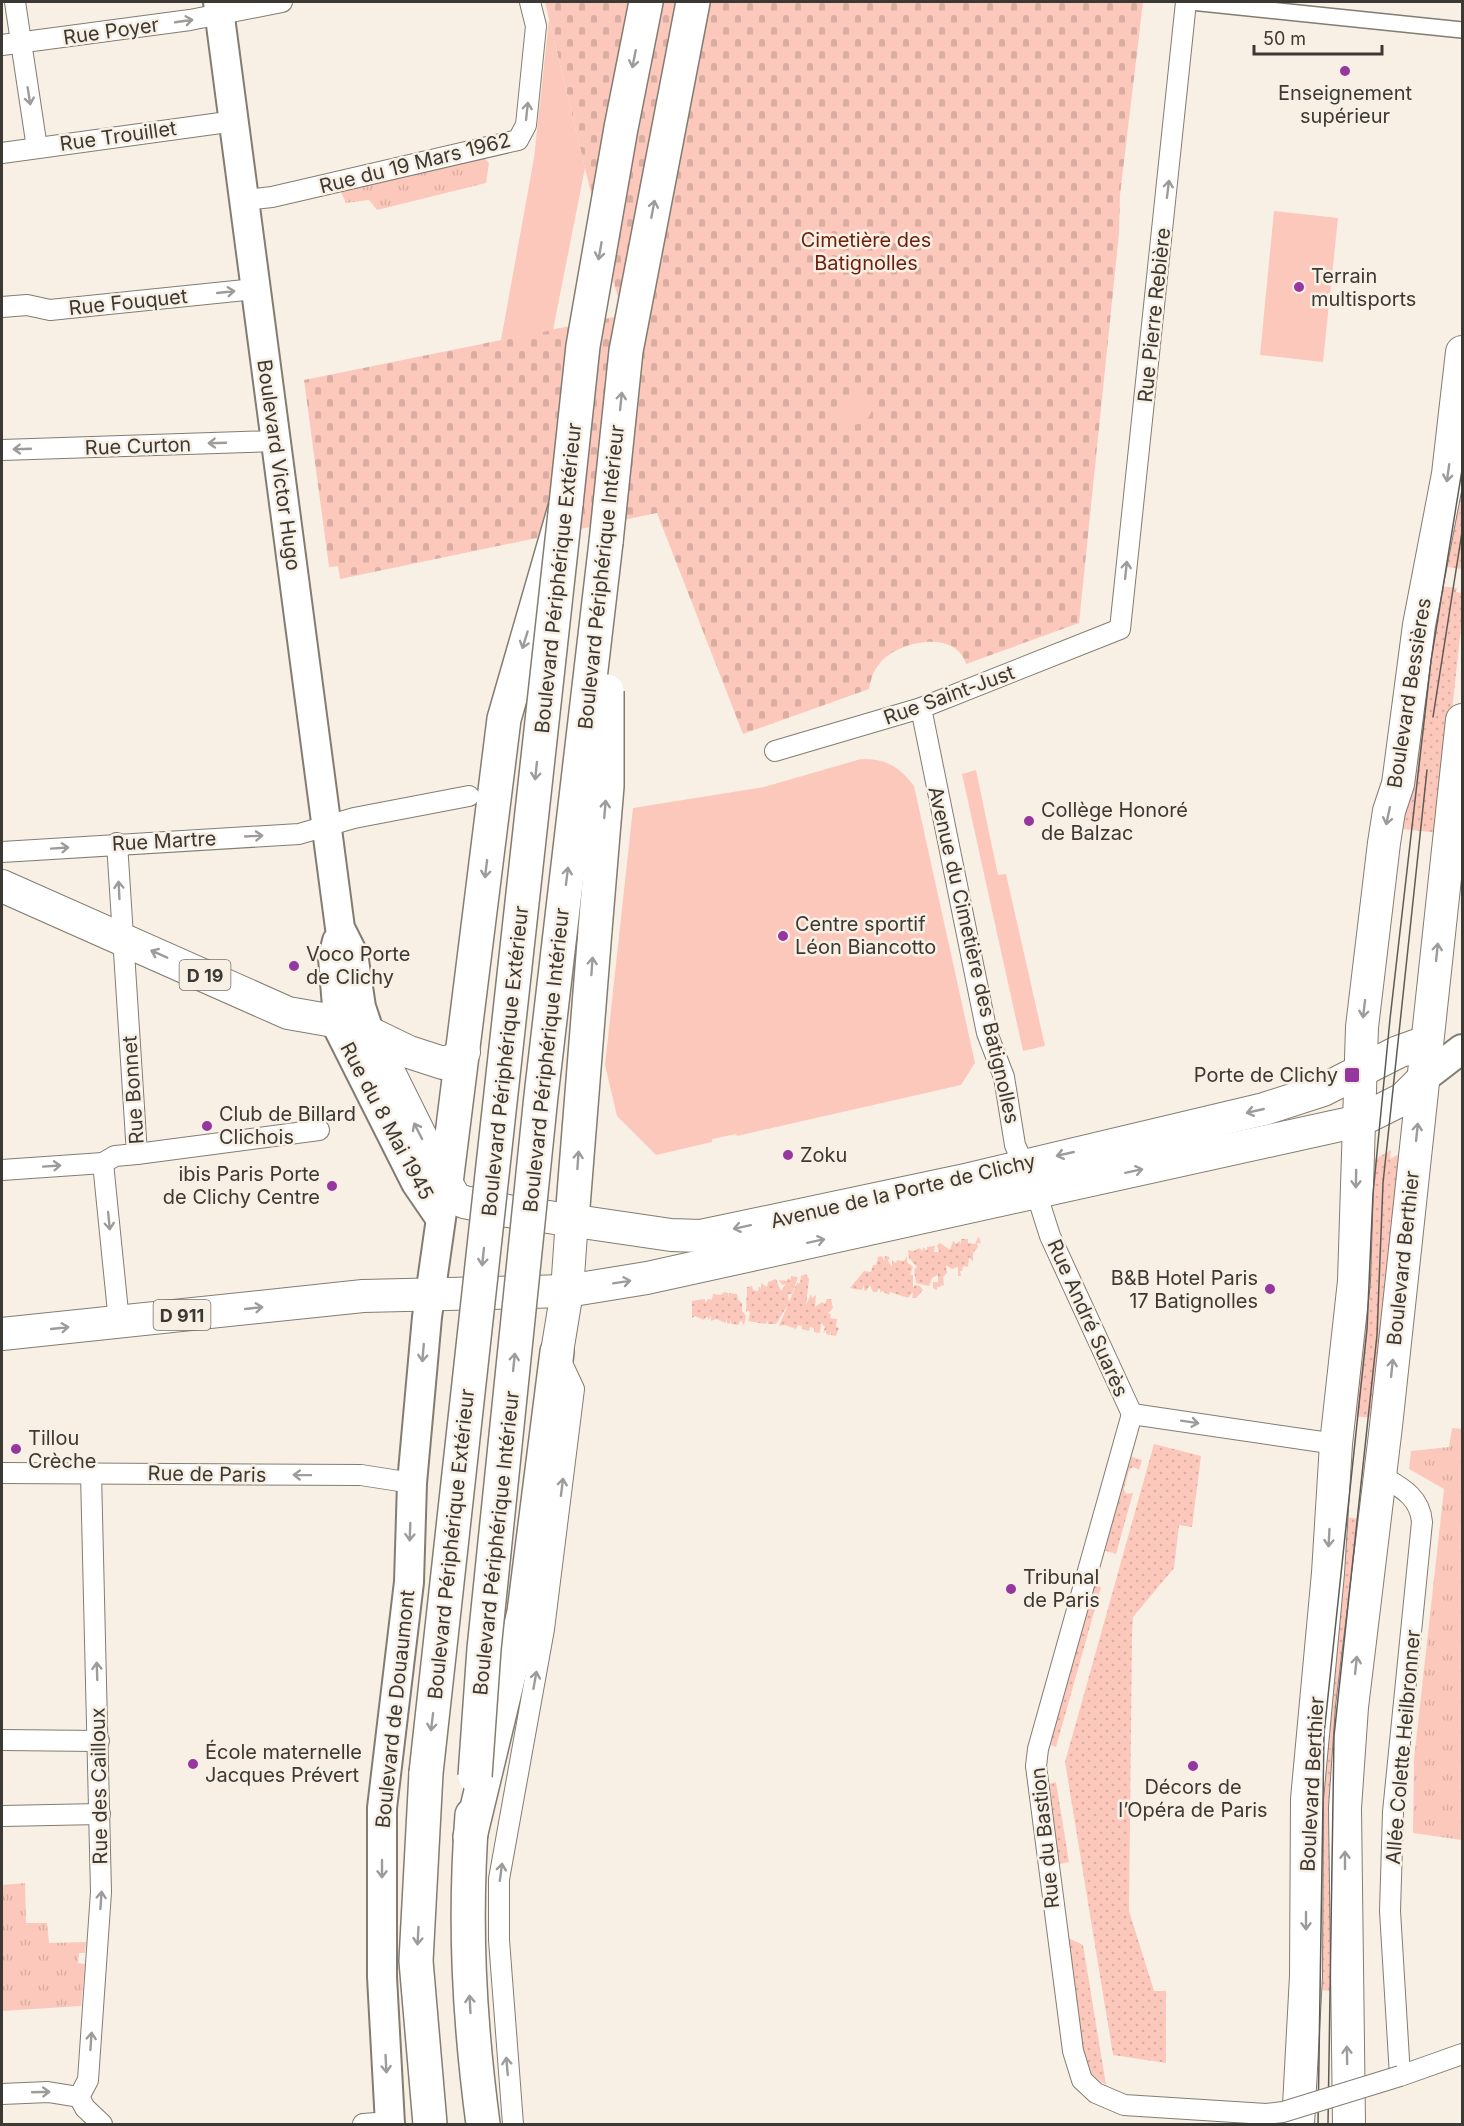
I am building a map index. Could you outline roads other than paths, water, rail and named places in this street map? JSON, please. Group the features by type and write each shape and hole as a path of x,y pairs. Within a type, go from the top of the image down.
{"highway":[{"name":"Boulevard Périphérique Extérieur","path":"430,2124 417,1961 426,1773 584,346 646,2"},
{"name":"Boulevard Périphérique Intérieur","path":"483,2124 474,2060 466,1931 470,1837 484,1649 541,1096 626,351 693,2"},
{"path":"446,1183 464,1052 481,803 566,504"},
{"path":"572,1219 607,786 606,542"},
{"path":"470,1837 524,1612 557,1352"}],"main road":[{"name":"Boulevard Victor Hugo","path":"218,8 235,121 255,289 340,928 352,954 361,1007 369,1034"},
{"name":"Boulevard Bessières","path":"1360,1071 1362,1027 1383,843 1389,811 1398,784 1419,625 1448,474 1462,352"},
{"path":"1462,720 1426,1042 1462,1042"},
{"name":"Rue du 8 Mai 1945","path":"2,886 288,1013 351,1024 369,1034 446,1183"},
{"name":"Boulevard Victor Hugo","path":"337,1022 333,958 340,928"},
{"name":"Rue du 8 Mai 1945","path":"337,1022 347,1048 416,1183 440,1218"},
{"path":"369,1034 409,1052 443,1063 453,1060 464,1052"},
{"name":"Avenue de la Porte de Clichy","path":"446,1183 455,1198 464,1202 671,1235 700,1236 961,1180 1264,1109 1323,1090 1426,1042"},
{"name":"Boulevard Berthier","path":"1347,2121 1345,1808 1352,1707 1380,1475 1424,1078 1426,1042"},
{"path":"1424,1078 1462,1048"},
{"name":"Boulevard Berthier","path":"1298,2124 1306,1976 1307,1799 1328,1573 1336,1444 1354,1281 1360,1071"},
{"name":"Avenue de la Porte de Clichy","path":"430,1295 567,1291 677,1272 1359,1121 1403,1099 1424,1078"},
{"name":"Boulevard de Douaumont","path":"380,2124 382,1809 409,1581 412,1483 430,1295 446,1183"},
{"path":"557,1352 567,1291 572,1219"},
{"name":"D 911","path":"2,1334 363,1296 430,1295"},
{"path":"1336,1444 1380,1475"}],"street":[{"path":"15,2 11,44 37,148"},
{"name":"Rue Poyer","path":"11,44 218,8 282,2"},
{"name":"Rue du 19 Mars 1962","path":"245,201 272,197 518,140 526,125 536,26 530,2"},
{"path":"1189,2 1462,30"},
{"name":"Rue Pierre Rebière","path":"1120,629 1189,2"},
{"name":"Rue Trouillet","path":"2,153 235,121"},
{"name":"Rue Fouquet","path":"2,307 27,305 50,310 255,289"},
{"name":"Rue Curton","path":"2,450 275,441"},
{"name":"Rue Saint-Just","path":"775,751 921,708 1120,629"},
{"name":"Avenue du Cimetière des Batignolles","path":"921,708 987,1033 1004,1077 1015,1145 1024,1164"},
{"name":"Rue Martre","path":"2,852 117,843 299,834 326,825 481,803"},
{"name":"Rue Bonnet","path":"117,843 137,1154"},
{"name":"Rue Bonnet","path":"2,1170 103,1163 115,1156 319,1130"},
{"path":"103,1163 120,1322"},
{"name":"Rue André Suarès","path":"1024,1164 1050,1236 1132,1414 1336,1444"},
{"path":"513,2124 504,2029 498,1895 544,1629 574,1389 557,1352"},
{"name":"Rue du Bastion","path":"1132,1414 1047,1715 1036,1766 1073,2051 1082,2080 1096,2093 1125,2105 1264,2114 1283,2112 1400,2076 1462,2054"},
{"name":"Rue de Paris","path":"2,1473 361,1475 412,1483"},
{"name":"Rue des Cailloux","path":"79,2097 88,2080 101,1892 91,1473"},
{"name":"Allée Colette Heilbronner","path":"1380,1475 1414,1498 1419,1507 1422,1522 1393,1822 1390,1911 1400,2076"},
{"path":"2,1740 99,1742"},
{"path":"2,1816 100,1814"},
{"path":"2,2094 48,2092 79,2097 85,2108 102,2124"}],"tram line":[{"path":"1318,2124 1324,1734 1367,1329 1373,1194 1390,1019 1431,661 1462,470"},
{"path":"1433,717 1462,532"},
{"path":"1328,2124 1334,1736 1377,1335 1383,1183 1427,770"}],"place":[{"name":"Enseignement supérieur","path":"1345,71"},
{"name":"Terrain multisports","path":"1299,287"},
{"name":"Collège Honoré de Balzac","path":"1029,821"},
{"name":"Centre sportif Léon Biancotto","path":"783,936"},
{"name":"Voco Porte de Clichy","path":"294,966"},
{"name":"Porte de Clichy","path":"1352,1075"},
{"name":"Club de Billard Clichois","path":"207,1126"},
{"name":"Zoku","path":"788,1155"},
{"name":"ibis Paris Porte de Clichy Centre","path":"332,1186"},
{"name":"B&B Hotel Paris 17 Batignolles","path":"1270,1289"},
{"name":"Tillou Crèche","path":"16,1449"},
{"name":"Tribunal de Paris","path":"1011,1589"},
{"name":"École maternelle Jacques Prévert","path":"193,1764"},
{"name":"Décors de l’Opéra de Paris","path":"1193,1766"}],"park label":[{"name":"Cimetière des Batignolles","path":"866,252"}]}
